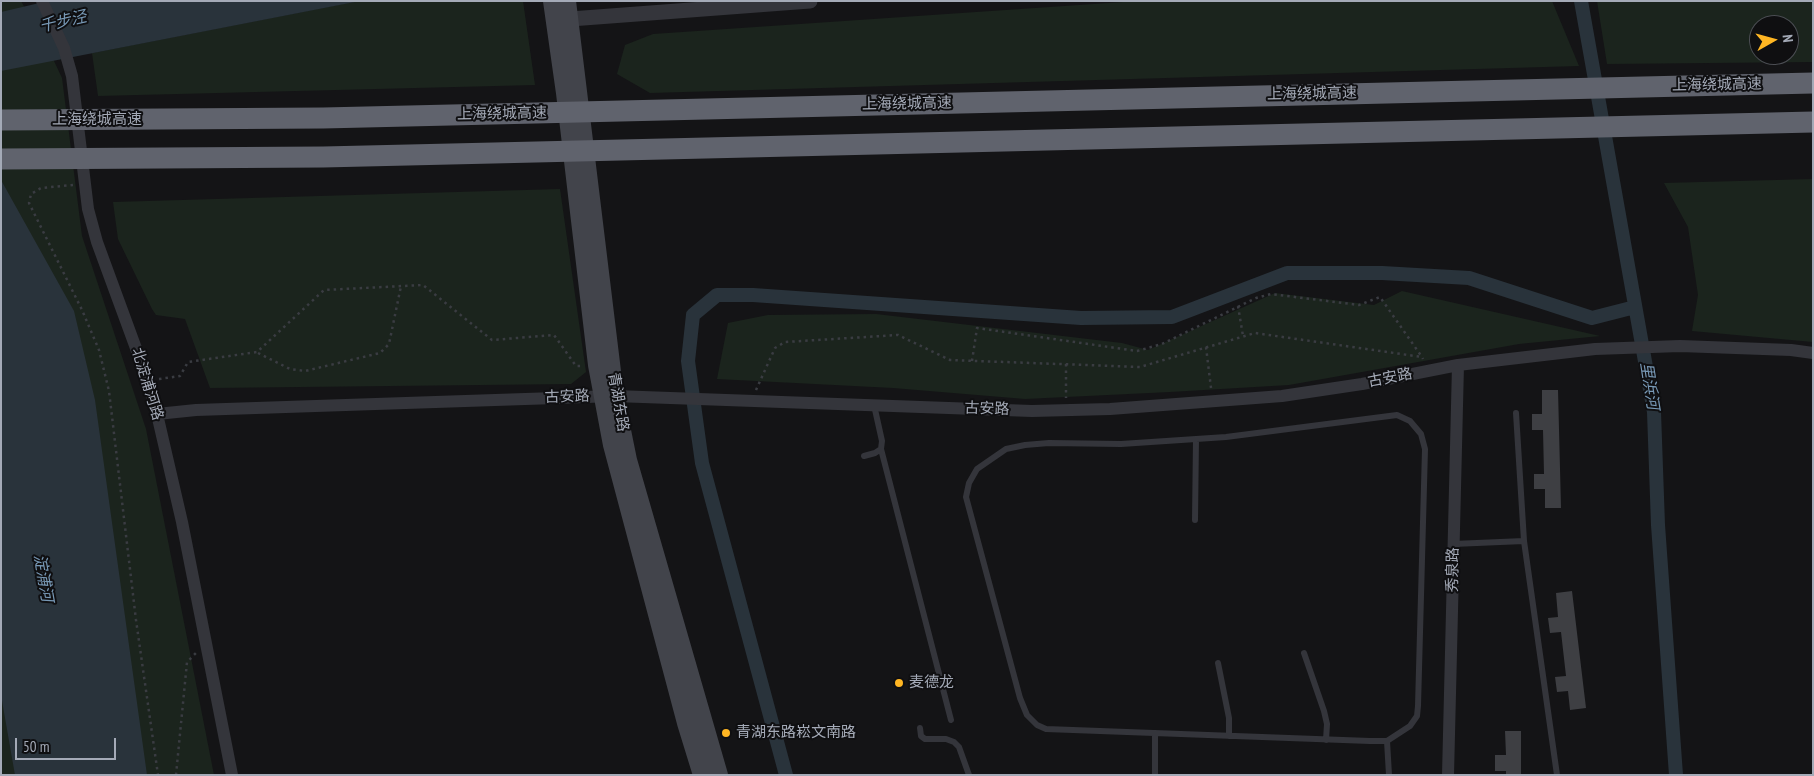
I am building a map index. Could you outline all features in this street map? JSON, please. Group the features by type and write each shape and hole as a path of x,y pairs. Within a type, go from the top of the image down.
{"highway":[{"name":"上海绕城高速","path":"1,120 323,118 1813,83"},
{"path":"1,158 323,157 1813,122"}],"main road":[{"path":"552,1 562,20"},
{"path":"562,20 567,1"},
{"name":"青湖东路","path":"562,20 597,365 609,396 719,775"},
{"name":"青湖东路","path":"562,20 609,396 612,445 686,723 702,775"}],"street":[{"name":"北淀浦河路","path":"42,1 64,48 74,91 88,209 97,242 148,381 158,414 182,522 232,775"},
{"path":"562,20 810,1"},
{"name":"古安路","path":"158,414 196,410 609,396 1032,411 1066,410 1213,402 1282,396 1362,384 1458,365 1595,349 1680,346 1791,350 1813,353"},
{"name":"秀泉路","path":"1448,775 1458,365"}],"lane":[{"path":"874,405 882,449 951,720"},
{"path":"1516,413 1524,541 1557,775"},
{"path":"1398,415 1410,420 1421,434 1425,449 1418,706 1417,716 1410,726 1387,741 1155,733 1046,729 1037,725 1026,715 966,497 969,483 976,469 1006,449 1025,445 1049,443 1113,444 1196,439 1268,433 1380,416 1398,415"},
{"path":"1195,520 1196,439"},
{"path":"864,456 882,449"},
{"path":"1454,544 1524,541"},
{"path":"1304,653 1324,711 1327,724 1326,740"},
{"path":"1218,662 1229,718 1229,736"},
{"path":"920,728 921,736 925,739 946,739 954,742 959,747 969,775"},
{"path":"1155,733 1155,775"},
{"path":"1387,741 1388,775"}],"path":[{"path":"85,185 41,188 31,194 29,203 100,350 109,391 136,620 158,775"},
{"path":"148,381 180,376 188,362 257,352 324,290 423,284 492,340 554,335 576,366 597,365"},
{"path":"257,352 290,369 305,371 380,353 389,344 401,286"},
{"path":"972,361 977,328 1137,351 1162,344 1238,306 1271,294 1359,305 1380,297 1422,357 1428,371"},
{"path":"1238,306 1242,336"},
{"path":"751,400 775,348 786,342 898,335 950,360 1140,367 1255,333 1422,357"},
{"path":"1206,347 1213,402"},
{"path":"1066,364 1066,410"},
{"path":"176,775 187,662 206,644"}],"shaded area":[{"path":"1,1 21,1 62,78 82,236 146,429 214,775 1,775"},
{"path":"358,1 523,1 535,85 98,96 92,53"},
{"path":"1138,1 1552,1 1579,66 650,93 617,74 625,45 653,34"},
{"path":"1597,1 1813,1 1813,62 1799,62 1799,15 1749,15 1749,63 1607,64"},
{"path":"1813,179 1813,342 1692,331 1698,295 1688,227 1664,183"},
{"path":"560,189 586,372 571,384 210,388 185,319 156,315 152,309 118,239 113,202"},
{"path":"1402,291 1600,336 1519,344 1289,385 1170,392 1025,399 893,388 717,379 728,323 768,315 876,314 1122,343 1148,350 1275,293 1374,305"}],"water":[{"name":"千步泾","path":"48,1 360,1 1,71 1,12"},
{"name":"淀浦河","path":"1,180 74,311 95,400 147,775 15,775 1,695"}],"building":[{"path":"1542,390 1558,390 1561,508 1545,508 1545,489 1534,489 1534,474 1544,474 1543,430 1532,430 1532,414 1542,414"},
{"path":"1572,591 1586,708 1570,710 1568,691 1557,692 1555,677 1566,676 1561,632 1550,633 1548,618 1558,617 1556,593"},
{"path":"1505,731 1521,731 1521,775 1506,775 1506,771 1495,771 1495,755 1506,755"}],"waterway":[{"name":"里浜河","path":"1581,1 1654,412 1658,525 1676,775"},
{"path":"786,775 702,463 688,361 693,315 717,295 753,295 1081,318 1172,317 1287,273 1382,273 1469,278 1592,318 1635,307"}],"place":[{"name":"麦德龙","path":"899,683"},
{"name":"青湖东路崧文南路","path":"726,733"}]}
